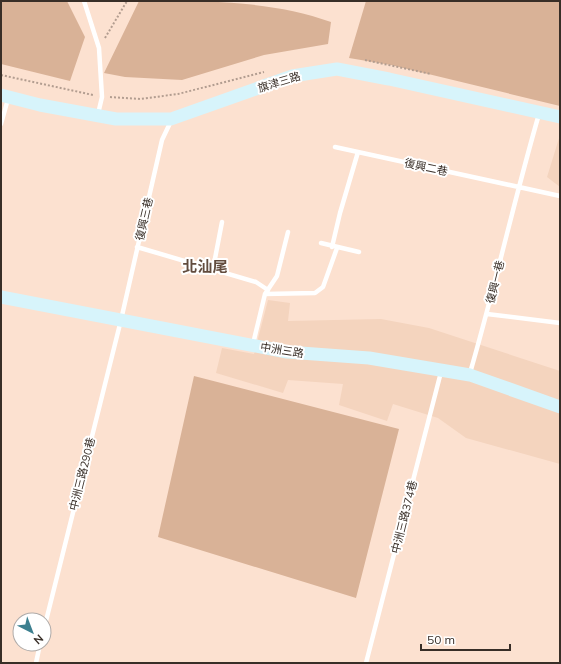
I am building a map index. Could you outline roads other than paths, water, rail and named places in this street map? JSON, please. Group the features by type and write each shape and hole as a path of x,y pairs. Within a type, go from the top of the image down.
{"street":[{"name":"旗津三路","path":"5,96 116,119 171,119 292,76 338,70 389,79 560,117"},
{"name":"中洲三路","path":"1,297 253,346 315,355 369,358 470,375 560,406"}],"lane":[{"path":"84,1 99,48 102,97 98,116"},
{"path":"1,124 5,96"},
{"name":"復興一巷","path":"470,375 487,314 518,187 540,113"},
{"name":"復興三巷","path":"121,320 162,140 171,119"},
{"name":"復興二巷","path":"335,147 518,187"},
{"path":"137,247 256,282 266,292 315,293 320,291 323,287 335,247 340,213 358,152"},
{"path":"518,187 560,196"},
{"path":"213,269 222,222"},
{"path":"253,346 266,292 277,276 288,232"},
{"path":"320,243 359,252"},
{"path":"487,314 560,323"},
{"name":"中洲三路290巷","path":"48,612 121,320"},
{"name":"中洲三路374巷","path":"366,663 442,370"},
{"path":"36,663 38,652"}],"district":[{"name":"北汕尾","path":"205,267"}]}
